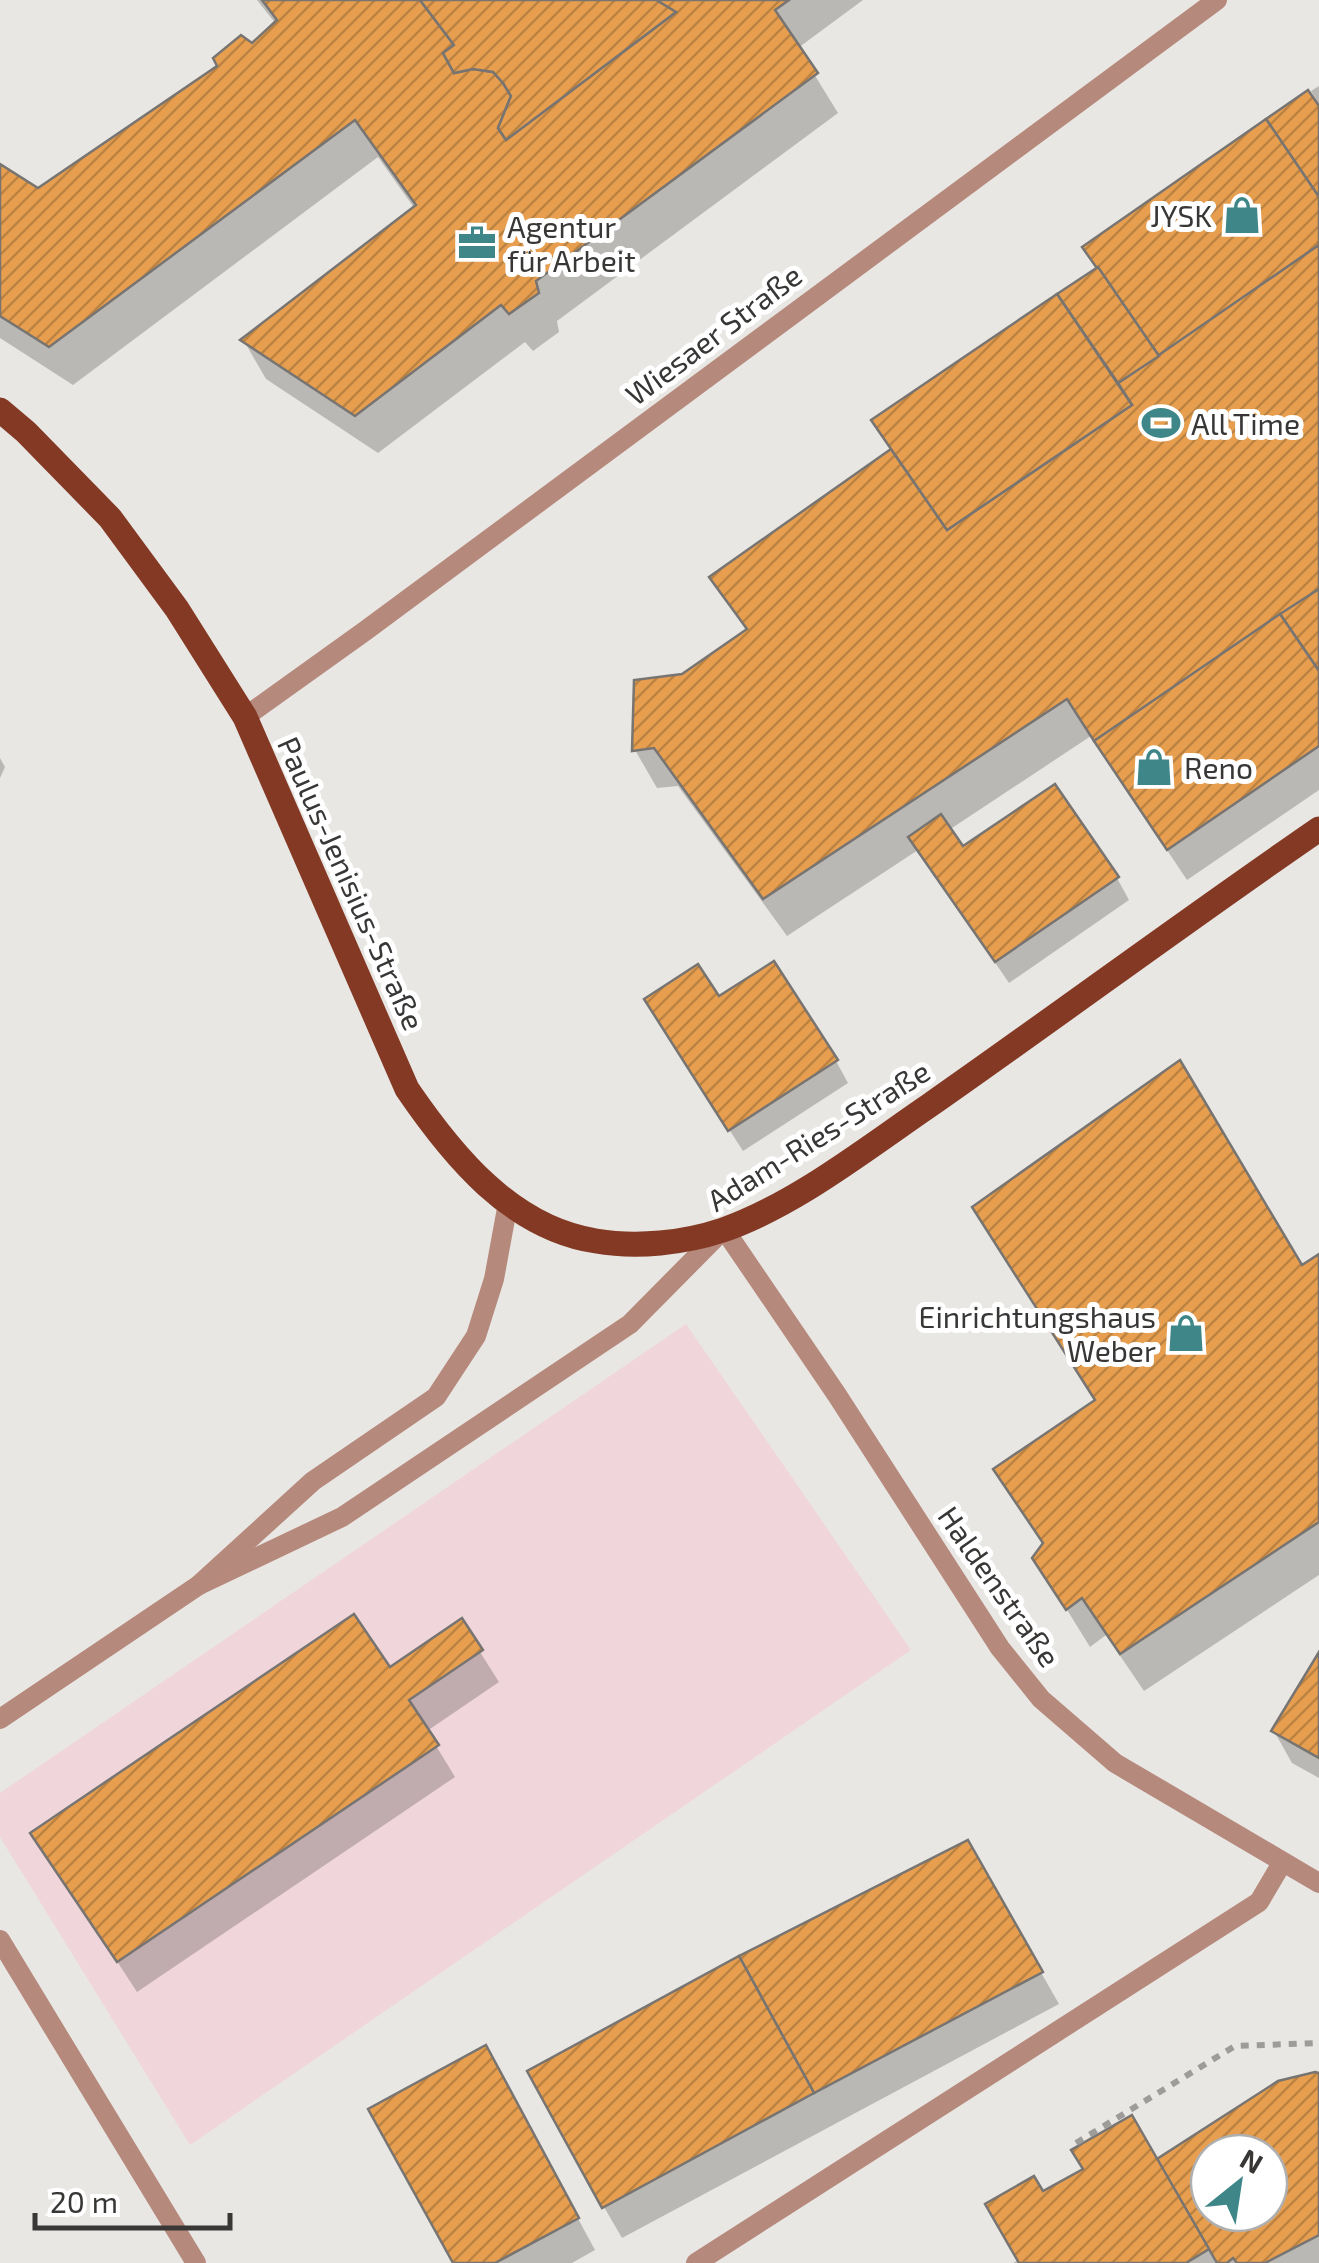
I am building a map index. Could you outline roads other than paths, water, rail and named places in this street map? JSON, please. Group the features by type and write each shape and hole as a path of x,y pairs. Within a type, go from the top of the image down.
{"main road":[{"name":"Paulus-Jenisius-Straße","path":"0,410 110,518 177,609 244,717 406,1089 443,1142 508,1202 549,1225 592,1241 673,1242 724,1230"},
{"name":"Adam-Ries-Straße","path":"724,1230 780,1203 856,1156 1319,830"}],"street":[{"name":"Wiesaer Straße","path":"244,717 1217,0"},
{"name":"Adam-Ries-Straße","path":"0,1718 199,1584 313,1481 436,1397 476,1336 494,1279 508,1202"},
{"name":"Adam-Ries-Straße","path":"199,1584 342,1517 630,1324 724,1230"},
{"name":"Haldenstraße","path":"724,1230 1000,1648 1041,1698 1115,1762 1319,1882"},
{"path":"696,2263 1260,1902 1282,1863"},
{"path":"0,1940 196,2263"}],"place":[{"name":"JYSK","path":"1242,215"},
{"name":"Agentur für Arbeit","path":"477,243"},
{"name":"All Time","path":"1161,423"},
{"name":"Reno","path":"1154,767"},
{"name":"Einrichtungshaus Weber","path":"1186,1333"}]}
